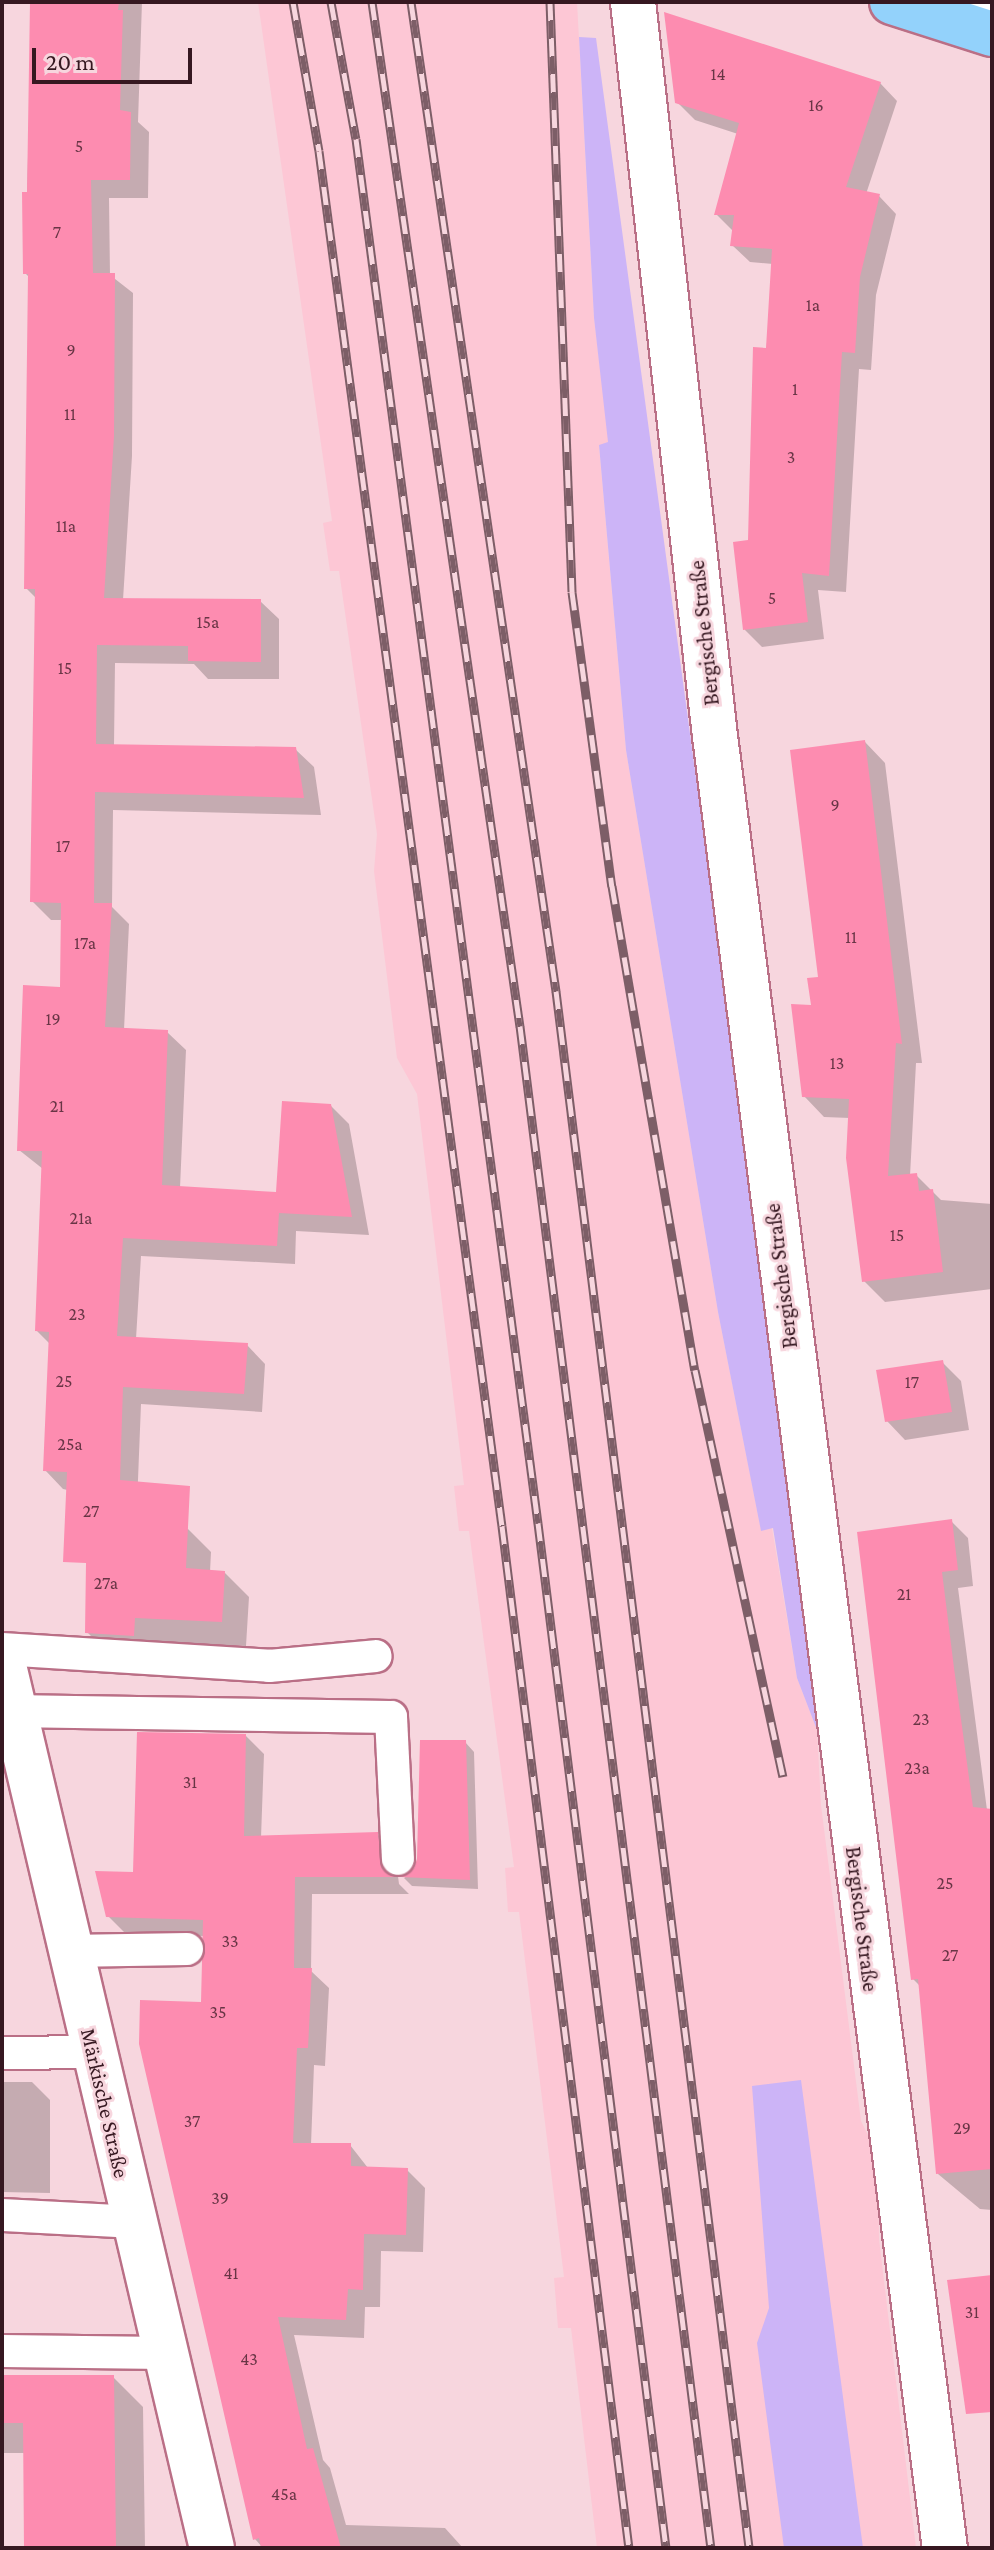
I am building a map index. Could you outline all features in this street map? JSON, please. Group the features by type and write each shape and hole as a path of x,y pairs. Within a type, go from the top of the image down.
{"main road":[{"path":"892,2 986,22"}],"street":[{"name":"Bergische Straße","path":"633,2 717,752 945,2548"},
{"name":"Märkische Straße","path":"2,1657 11,1711 212,2548"}],"lane":[{"path":"2,1649 269,1666 376,1656"},
{"path":"11,1711 391,1717 398,1859"},
{"path":"69,1951 187,1949"},
{"path":"2,2053 93,2052"},
{"path":"2,2215 134,2222"},
{"path":"2,2351 165,2353"}],"shaded area":[{"path":"258,2 577,2 594,318 609,442 599,446 626,750 718,1312 761,1530 772,1528 797,1678 817,1730 821,1805 861,2121 878,2155 879,2239 916,2548 597,2548 571,2328 558,2328 554,2278 564,2277 519,1912 508,1912 505,1868 514,1867 469,1531 459,1531 454,1486 464,1485 417,1094 397,1058 374,871 377,834 339,571 330,571 323,523 332,521"},
{"path":"579,37 596,38 798,1533 817,1730 797,1678 773,1528 761,1531 718,1312 626,750 599,445 608,442 594,318"},
{"path":"801,2080 863,2548 784,2548 757,2343 769,2308 752,2086"}],"building":[{"path":"30,2 119,2 118,10 123,10 120,110 131,112 130,180 91,180 93,273 115,273 114,436 104,598 261,599 261,662 188,661 188,646 97,645 96,744 296,747 304,798 95,792 94,903 112,903 105,1027 168,1030 162,1185 276,1192 282,1101 331,1104 352,1217 279,1213 277,1246 123,1238 117,1336 248,1343 244,1394 123,1387 120,1480 190,1486 186,1568 225,1571 222,1622 135,1618 134,1636 85,1633 86,1563 63,1562 67,1472 43,1471 49,1332 35,1331 42,1151 17,1151 23,985 60,987 61,903 30,902 35,589 24,589 28,274 23,274 22,192 27,192"},
{"path":"664,12 881,82 846,187 880,194 860,277 855,353 842,352 829,576 802,573 808,622 743,630 733,542 748,540 753,347 766,348 772,249 730,246 734,215 714,215 739,123 675,103"},
{"path":"865,740 902,1044 896,1043 888,1176 917,1173 919,1191 933,1189 943,1272 862,1282 846,1158 849,1099 802,1097 791,1004 811,1005 807,978 818,977 790,750"},
{"path":"943,1360 952,1412 885,1422 876,1370"},
{"path":"952,1519 958,1570 942,1572 973,1807 992,1809 992,2169 936,2174 918,1979 911,1980 857,1532"},
{"path":"137,1732 246,1734 244,1836 378,1832 382,1869 395,1877 295,1877 294,1968 312,1968 308,2048 297,2048 293,2143 351,2143 351,2166 408,2168 406,2235 364,2234 363,2290 348,2289 346,2320 278,2317 307,2449 313,2448 341,2548 261,2548 259,2538 253,2540 139,2044 140,2000 201,2002 203,1920 106,1917 95,1871 133,1872"},
{"path":"420,1740 466,1740 470,1880 401,1877 414,1868 417,1859"},
{"path":"992,2275 992,2412 966,2414 947,2280"},
{"path":"2,2375 114,2375 116,2548 24,2548 23,2423 2,2423"}],"railway":[{"path":"293,2 319,151 502,1526 629,2548"},
{"path":"331,2 356,139 538,1523 666,2548"},
{"path":"372,2 520,1026 711,2548"},
{"path":"411,2 556,991 749,2548"},
{"path":"550,2 572,592 612,886 695,1370 783,1777"}]}
